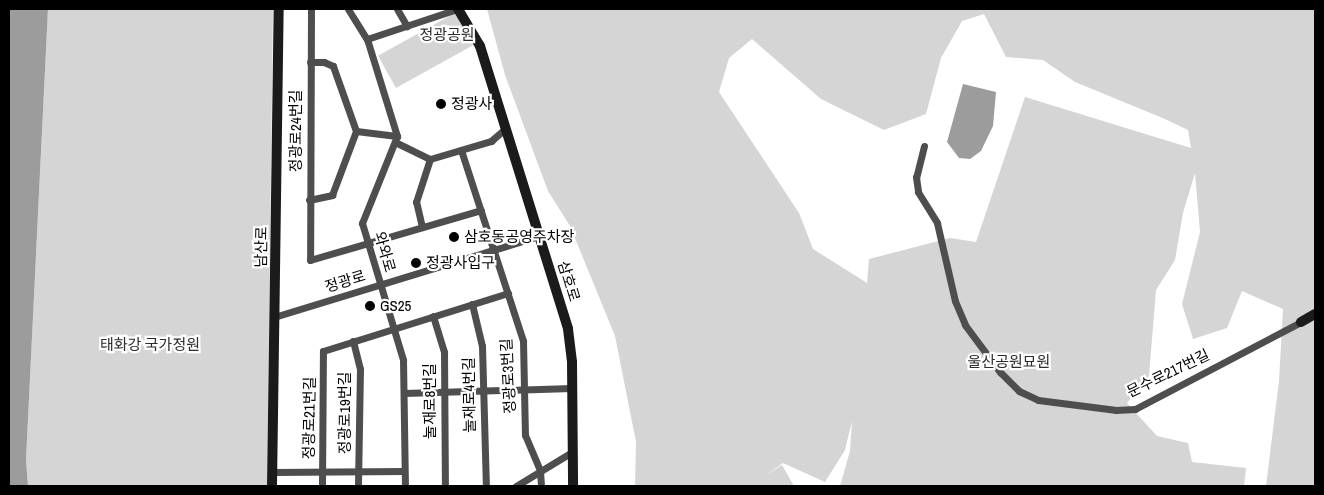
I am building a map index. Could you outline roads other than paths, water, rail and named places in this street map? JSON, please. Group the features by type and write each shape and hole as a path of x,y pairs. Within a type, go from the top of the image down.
{"main road":[{"name":"남산로","path":"272,486 279,9"},
{"name":"삼호로","path":"458,9 480,46 568,329 572,388 573,486"},
{"name":"문수로217번길","path":"1301,322 1315,314"}],"street":[{"name":"정광로24번길","path":"311,9 310,260 367,243"},
{"path":"348,9 367,39 396,139"},
{"path":"397,9 407,26"},
{"path":"367,39 458,9"},
{"path":"310,62 324,62 333,66 356,131 332,196 310,200"},
{"path":"356,131 396,139 430,159 491,141 505,129"},
{"name":"와와로","path":"396,139 362,223 403,360 404,486"},
{"name":"문수로217번길","path":"924,146 916,178 918,192 937,223 949,267 955,301 965,325 1000,372 1019,391 1038,400 1116,410 1135,409 1301,322"},
{"name":"정광로3번길","path":"461,150 523,341 526,444 540,471"},
{"path":"422,227 416,202 430,159"},
{"path":"367,243 481,210"},
{"name":"정광로","path":"274,317 539,236"},
{"path":"352,342 508,293"},
{"name":"눌재로4번길","path":"472,304 482,346 486,486"},
{"name":"눌재로8번길","path":"434,316 444,352 445,486"},
{"name":"정광로21번길","path":"322,486 324,351 352,342"},
{"name":"정광로19번길","path":"352,342 360,369 358,486"},
{"path":"404,393 572,388"},
{"path":"516,486 572,452"},
{"path":"273,472 404,471"},
{"path":"540,471 540,486"}],"place":[{"name":"정광사","path":"441,104"},
{"name":"삼호동공영주차장","path":"454,237"},
{"name":"정광사입구","path":"416,263"},
{"name":"GS25","path":"370,306"}],"park label":[{"name":"정광공원","path":"447,35"},
{"name":"태화강 국가정원","path":"150,345"},
{"name":"울산공원묘원","path":"1009,362"}]}
